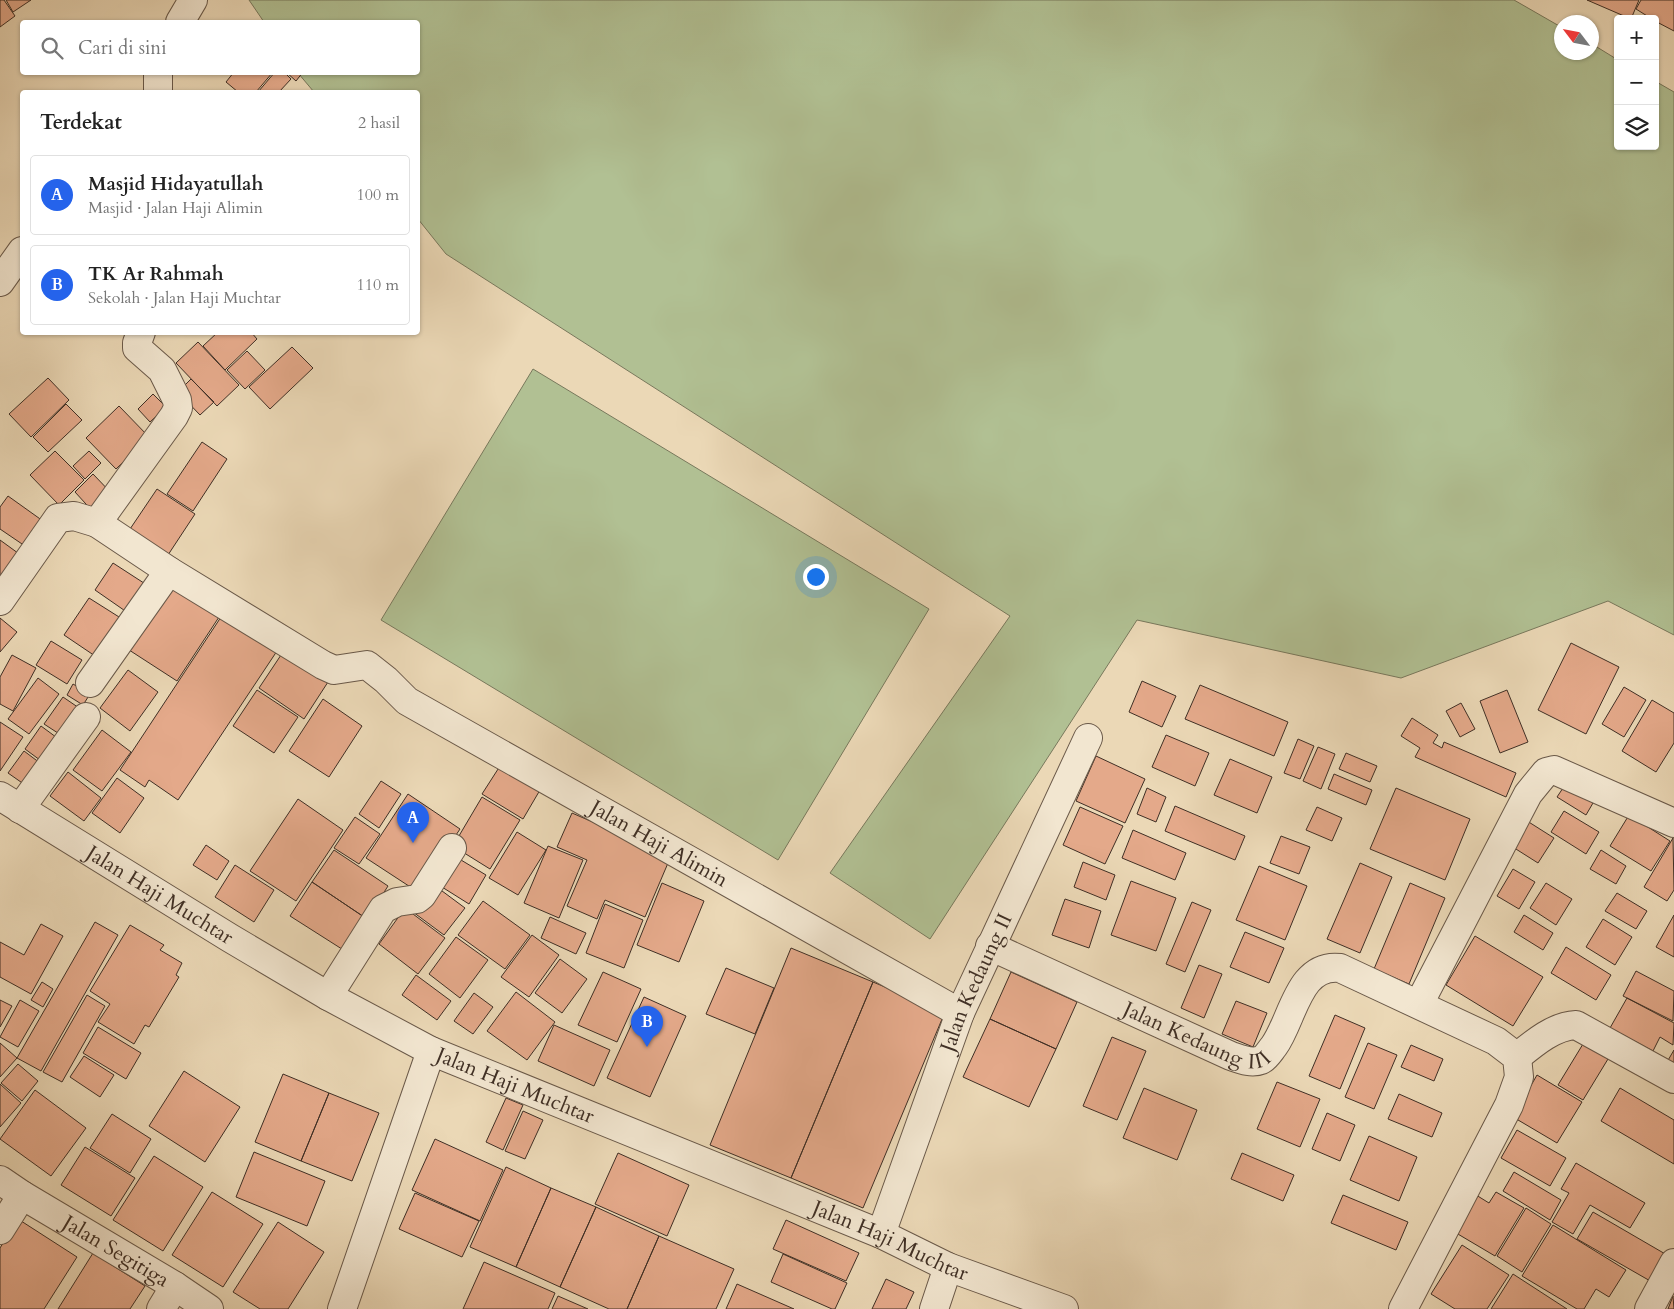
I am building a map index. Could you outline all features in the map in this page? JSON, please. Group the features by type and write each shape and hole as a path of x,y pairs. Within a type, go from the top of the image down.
{"street":[{"path":"158,75 158,90"},
{"path":"0,282 20,254"},
{"path":"97,524 178,408 177,400 162,370 138,348 139,335"},
{"path":"0,601 58,518 74,516 97,524 169,571 90,683"},
{"name":"Jalan Haji Alimin","path":"169,571 323,665 334,670 367,665 386,680 407,701 960,1013"},
{"path":"10,802 86,717"},
{"name":"Jalan Kedaung II","path":"881,1234 960,1013 1088,738"},
{"path":"1418,1004 1528,794 1546,772 1554,770 1560,772 1674,823"},
{"name":"Jalan Haji Muchtar","path":"10,802 230,938 328,996 431,1051 881,1234 948,1266 1064,1309"},
{"path":"328,996 383,909 397,902 417,898 422,895 452,848"},
{"name":"Jalan Kedaung III","path":"990,946 1231,1056 1253,1062 1262,1060 1277,1042 1304,984 1315,973 1327,967 1340,968 1418,1004 1496,1042 1517,1057"},
{"path":"1404,1309 1509,1105 1519,1077 1517,1057 1540,1038 1568,1025 1576,1025 1674,1078"},
{"path":"342,1309 431,1051"},
{"name":"Jalan Segitiga","path":"0,1230 11,1187 175,1286 209,1309"},
{"path":"1649,1309 1674,1263"},
{"path":"934,1309 948,1266"},
{"path":"161,1309 175,1286"}],"green space":[{"path":"249,0 1514,0 1554,23 1554,60 1599,60 1599,48 1614,58 1614,150 1659,150 1659,83 1674,92 1674,635 1608,601 1401,678 1137,620 930,939 830,873 1010,616 446,254 420,222 420,90 312,90 300,75 420,75 420,20 263,20"},
{"path":"533,369 929,609 778,860 381,620"}],"building":[{"path":"0,0 4,0 15,16 0,27"},
{"path":"6,0 31,0 13,12"},
{"path":"1587,0 1639,0 1633,15 1622,15"},
{"path":"1641,0 1674,0 1674,31 1659,23 1659,15 1646,15 1636,9"},
{"path":"232,75 270,75 258,90 236,90 226,82"},
{"path":"272,75 287,75 291,79 281,90 260,90"},
{"path":"289,75 301,75 296,81"},
{"path":"215,335 254,335 257,339 225,370 203,346"},
{"path":"198,342 239,385 217,406 176,363"},
{"path":"292,347 313,368 270,409 249,387"},
{"path":"247,351 265,370 245,389 227,370"},
{"path":"48,378 69,400 31,437 9,414"},
{"path":"191,379 214,402 200,415 178,392"},
{"path":"153,394 166,407 150,422 138,409"},
{"path":"66,404 82,420 48,452 33,437"},
{"path":"119,406 149,437 116,469 86,438"},
{"path":"202,442 227,459 193,511 167,494"},
{"path":"55,451 84,480 59,505 30,475"},
{"path":"89,451 101,463 85,479 73,466"},
{"path":"93,474 115,497 96,515 75,492"},
{"path":"157,489 195,514 166,558 128,532"},
{"path":"8,496 43,521 25,546 0,529 0,507"},
{"path":"0,540 22,556 5,579 0,575"},
{"path":"113,563 150,587 131,615 95,590"},
{"path":"168,583 219,617 177,681 126,648"},
{"path":"89,598 127,622 101,660 64,635"},
{"path":"223,614 277,651 178,800 149,780 145,787 120,770"},
{"path":"0,618 17,632 0,652"},
{"path":"51,641 82,660 67,684 36,665"},
{"path":"1571,643 1619,667 1586,734 1538,710"},
{"path":"283,652 328,682 304,719 259,688"},
{"path":"12,655 36,668 13,711 0,704 0,677"},
{"path":"128,670 158,692 130,731 100,708"},
{"path":"38,678 59,694 29,734 8,719"},
{"path":"1142,681 1176,696 1162,727 1129,712"},
{"path":"73,684 90,694 83,705 67,695"},
{"path":"1200,685 1288,722 1274,756 1185,719"},
{"path":"1624,687 1646,700 1624,737 1602,724"},
{"path":"257,690 298,717 274,753 233,726"},
{"path":"1507,690 1528,742 1500,753 1480,701"},
{"path":"63,697 82,710 64,737 44,724"},
{"path":"323,699 362,726 329,777 289,751"},
{"path":"1652,700 1674,713 1674,743 1656,772 1622,751"},
{"path":"1461,703 1475,729 1460,737 1446,711"},
{"path":"1412,718 1438,735 1433,743 1442,748 1444,742 1516,773 1506,797 1415,757 1420,748 1401,736"},
{"path":"0,722 23,737 0,771"},
{"path":"41,726 60,740 44,763 25,749"},
{"path":"102,730 131,752 102,791 73,770"},
{"path":"1166,735 1209,753 1195,786 1152,767"},
{"path":"1298,739 1314,746 1300,779 1284,773"},
{"path":"1318,747 1335,754 1321,789 1303,781"},
{"path":"24,751 44,766 28,787 8,773"},
{"path":"1346,753 1377,766 1370,782 1339,769"},
{"path":"1096,756 1145,779 1125,823 1076,801"},
{"path":"1230,759 1272,777 1257,813 1214,795"},
{"path":"500,766 540,790 523,819 482,794"},
{"path":"68,772 101,798 84,821 50,796"},
{"path":"1334,774 1372,790 1366,805 1328,789"},
{"path":"117,778 144,798 120,833 92,813"},
{"path":"381,781 401,794 379,828 359,814"},
{"path":"1565,785 1593,803 1586,815 1557,797"},
{"path":"1147,788 1166,797 1156,822 1137,814"},
{"path":"1396,788 1470,819 1445,880 1370,849"},
{"path":"408,794 460,829 418,892 366,858"},
{"path":"482,797 520,820 490,869 453,846"},
{"path":"298,799 343,830 296,901 250,871"},
{"path":"1175,806 1245,836 1235,860 1165,831"},
{"path":"1080,807 1123,826 1105,864 1063,845"},
{"path":"1317,807 1342,818 1332,841 1306,830"},
{"path":"1564,811 1599,832 1586,854 1551,832"},
{"path":"572,813 671,856 645,917 605,900 597,919 567,906 587,860 557,847"},
{"path":"1629,815 1670,841 1651,871 1610,846"},
{"path":"355,817 380,834 359,864 334,848"},
{"path":"1524,819 1554,838 1538,863 1508,844"},
{"path":"1133,830 1186,853 1175,880 1122,858"},
{"path":"517,832 546,850 518,895 489,878"},
{"path":"1281,836 1310,847 1299,874 1270,863"},
{"path":"1673,838 1674,890 1667,901 1644,887"},
{"path":"206,845 229,861 217,880 193,865"},
{"path":"548,846 583,860 559,918 524,903"},
{"path":"334,850 388,886 367,919 312,882"},
{"path":"1601,850 1626,866 1616,884 1590,869"},
{"path":"451,854 486,875 469,904 434,882"},
{"path":"1083,862 1115,875 1106,900 1074,887"},
{"path":"1360,863 1392,877 1360,953 1327,939"},
{"path":"235,865 274,890 254,922 215,897"},
{"path":"1259,866 1307,886 1285,940 1236,920"},
{"path":"1513,869 1535,882 1519,909 1497,896"},
{"path":"1131,881 1176,898 1156,951 1111,935"},
{"path":"312,882 367,919 345,951 290,916"},
{"path":"662,883 704,901 679,962 637,945"},
{"path":"1410,883 1445,898 1409,984 1374,969"},
{"path":"1546,883 1572,899 1556,925 1530,908"},
{"path":"434,885 465,908 444,935 413,912"},
{"path":"1617,893 1647,911 1636,929 1605,911"},
{"path":"1065,899 1101,911 1089,948 1052,935"},
{"path":"483,901 530,935 505,969 458,935"},
{"path":"1192,902 1211,910 1185,972 1166,964"},
{"path":"605,904 643,920 624,968 586,953"},
{"path":"405,908 445,938 418,974 379,944"},
{"path":"1524,915 1553,933 1543,950 1514,932"},
{"path":"1674,915 1674,957 1656,947"},
{"path":"550,917 586,933 576,954 541,938"},
{"path":"1603,919 1632,937 1615,965 1586,947"},
{"path":"95,922 118,935 41,1071 17,1058"},
{"path":"41,924 63,936 31,994 0,977 0,942 24,955"},
{"path":"130,925 164,945 160,950 182,963 176,975 179,977 149,1027 145,1025 134,1044 98,1022 110,1004 90,991"},
{"path":"1245,932 1284,948 1269,983 1230,967"},
{"path":"532,935 559,955 529,997 501,977"},
{"path":"1475,936 1543,977 1513,1026 1446,985"},
{"path":"456,937 488,960 460,998 429,974"},
{"path":"1566,947 1611,975 1596,1000 1551,973"},
{"path":"791,948 873,982 791,1178 710,1145"},
{"path":"560,959 587,979 562,1013 535,993"},
{"path":"1199,965 1222,974 1204,1018 1181,1008"},
{"path":"726,968 774,988 755,1034 706,1014"},
{"path":"1636,971 1674,991 1673,1021 1623,996"},
{"path":"603,972 641,989 617,1042 578,1025"},
{"path":"1011,972 1077,1002 1056,1049 990,1019"},
{"path":"416,975 451,1001 437,1020 402,995"},
{"path":"42,982 53,989 43,1007 31,1000"},
{"path":"873,982 945,1012 863,1208 791,1178"},
{"path":"516,992 555,1022 527,1060 487,1031"},
{"path":"474,993 493,1007 473,1034 454,1021"},
{"path":"87,995 105,1006 62,1082 43,1072"},
{"path":"644,997 686,1016 650,1097 607,1078"},
{"path":"1627,998 1674,1023 1673,1045 1660,1037 1653,1051 1610,1028"},
{"path":"0,1000 12,1006 0,1027"},
{"path":"20,1000 39,1011 18,1047 0,1037"},
{"path":"1236,1001 1267,1013 1253,1047 1222,1034"},
{"path":"1335,1015 1365,1028 1340,1089 1309,1076"},
{"path":"990,1019 1056,1049 1029,1107 963,1077"},
{"path":"554,1025 610,1050 594,1086 538,1061"},
{"path":"98,1027 141,1053 126,1079 83,1053"},
{"path":"1112,1037 1146,1051 1117,1120 1083,1106"},
{"path":"0,1043 17,1058 0,1077"},
{"path":"1368,1043 1397,1055 1374,1109 1345,1097"},
{"path":"1583,1044 1608,1059 1583,1100 1558,1085"},
{"path":"1411,1045 1443,1059 1434,1081 1401,1067"},
{"path":"1674,1050 1674,1066 1667,1062"},
{"path":"84,1056 114,1075 100,1097 70,1077"},
{"path":"18,1064 38,1081 22,1101 1,1083"},
{"path":"184,1071 240,1107 205,1162 149,1126"},
{"path":"283,1074 329,1093 301,1161 255,1142"},
{"path":"1537,1075 1582,1102 1557,1143 1513,1117"},
{"path":"1277,1082 1320,1099 1300,1147 1257,1129"},
{"path":"0,1084 21,1103 0,1127"},
{"path":"1144,1088 1197,1110 1177,1160 1123,1138"},
{"path":"1620,1088 1674,1120 1674,1164 1601,1121"},
{"path":"35,1090 86,1128 51,1176 0,1139"},
{"path":"329,1093 379,1113 352,1181 301,1161"},
{"path":"1399,1094 1442,1113 1432,1137 1388,1119"},
{"path":"506,1098 523,1105 503,1150 486,1142"},
{"path":"523,1111 543,1120 525,1159 505,1151"},
{"path":"1327,1113 1355,1125 1340,1161 1312,1149"},
{"path":"112,1114 151,1139 130,1173 90,1148"},
{"path":"1517,1130 1566,1158 1550,1186 1501,1158"},
{"path":"1369,1136 1417,1157 1399,1201 1350,1180"},
{"path":"435,1139 503,1170 480,1221 412,1190"},
{"path":"85,1147 135,1178 111,1216 61,1185"},
{"path":"254,1152 325,1181 307,1226 236,1197"},
{"path":"618,1153 689,1185 667,1236 595,1204"},
{"path":"1242,1153 1294,1175 1283,1201 1231,1179"},
{"path":"154,1156 203,1187 163,1251 113,1220"},
{"path":"1576,1163 1645,1203 1630,1228 1590,1205 1573,1234 1552,1222 1569,1193 1561,1189"},
{"path":"506,1167 551,1188 516,1267 470,1247"},
{"path":"1514,1172 1561,1200 1550,1220 1503,1191"},
{"path":"551,1188 596,1207 560,1287 516,1267"},
{"path":"1468,1190 1489,1203 1496,1192 1524,1208 1495,1256 1446,1227"},
{"path":"212,1192 263,1224 223,1287 172,1255"},
{"path":"415,1193 479,1221 462,1257 399,1229"},
{"path":"1343,1195 1408,1222 1396,1250 1331,1223"},
{"path":"596,1207 659,1236 627,1309 609,1309 560,1287"},
{"path":"1526,1208 1551,1224 1522,1272 1497,1256"},
{"path":"1593,1212 1667,1255 1652,1282 1577,1239"},
{"path":"18,1219 77,1257 44,1309 0,1309 0,1248"},
{"path":"786,1220 859,1253 846,1281 773,1249"},
{"path":"278,1222 324,1252 288,1309 260,1309 233,1292"},
{"path":"1553,1225 1626,1270 1609,1297 1596,1289 1584,1309 1577,1309 1522,1276"},
{"path":"659,1236 734,1269 716,1309 627,1309"},
{"path":"1462,1245 1509,1275 1487,1309 1455,1309 1431,1294"},
{"path":"93,1253 145,1286 130,1309 58,1309"},
{"path":"783,1254 847,1283 835,1309 771,1282"},
{"path":"484,1262 555,1293 548,1309 463,1309"},
{"path":"1513,1274 1567,1309 1491,1309"},
{"path":"886,1279 914,1292 906,1309 872,1309"},
{"path":"737,1284 794,1309 726,1309"},
{"path":"558,1296 588,1309 552,1309"},
{"path":"1673,1296 1674,1309 1668,1309"}],"place":[{"name":"Masjid Hidayatullah","path":"413,843"},
{"name":"TK Ar Rahmah","path":"647,1047"}]}
